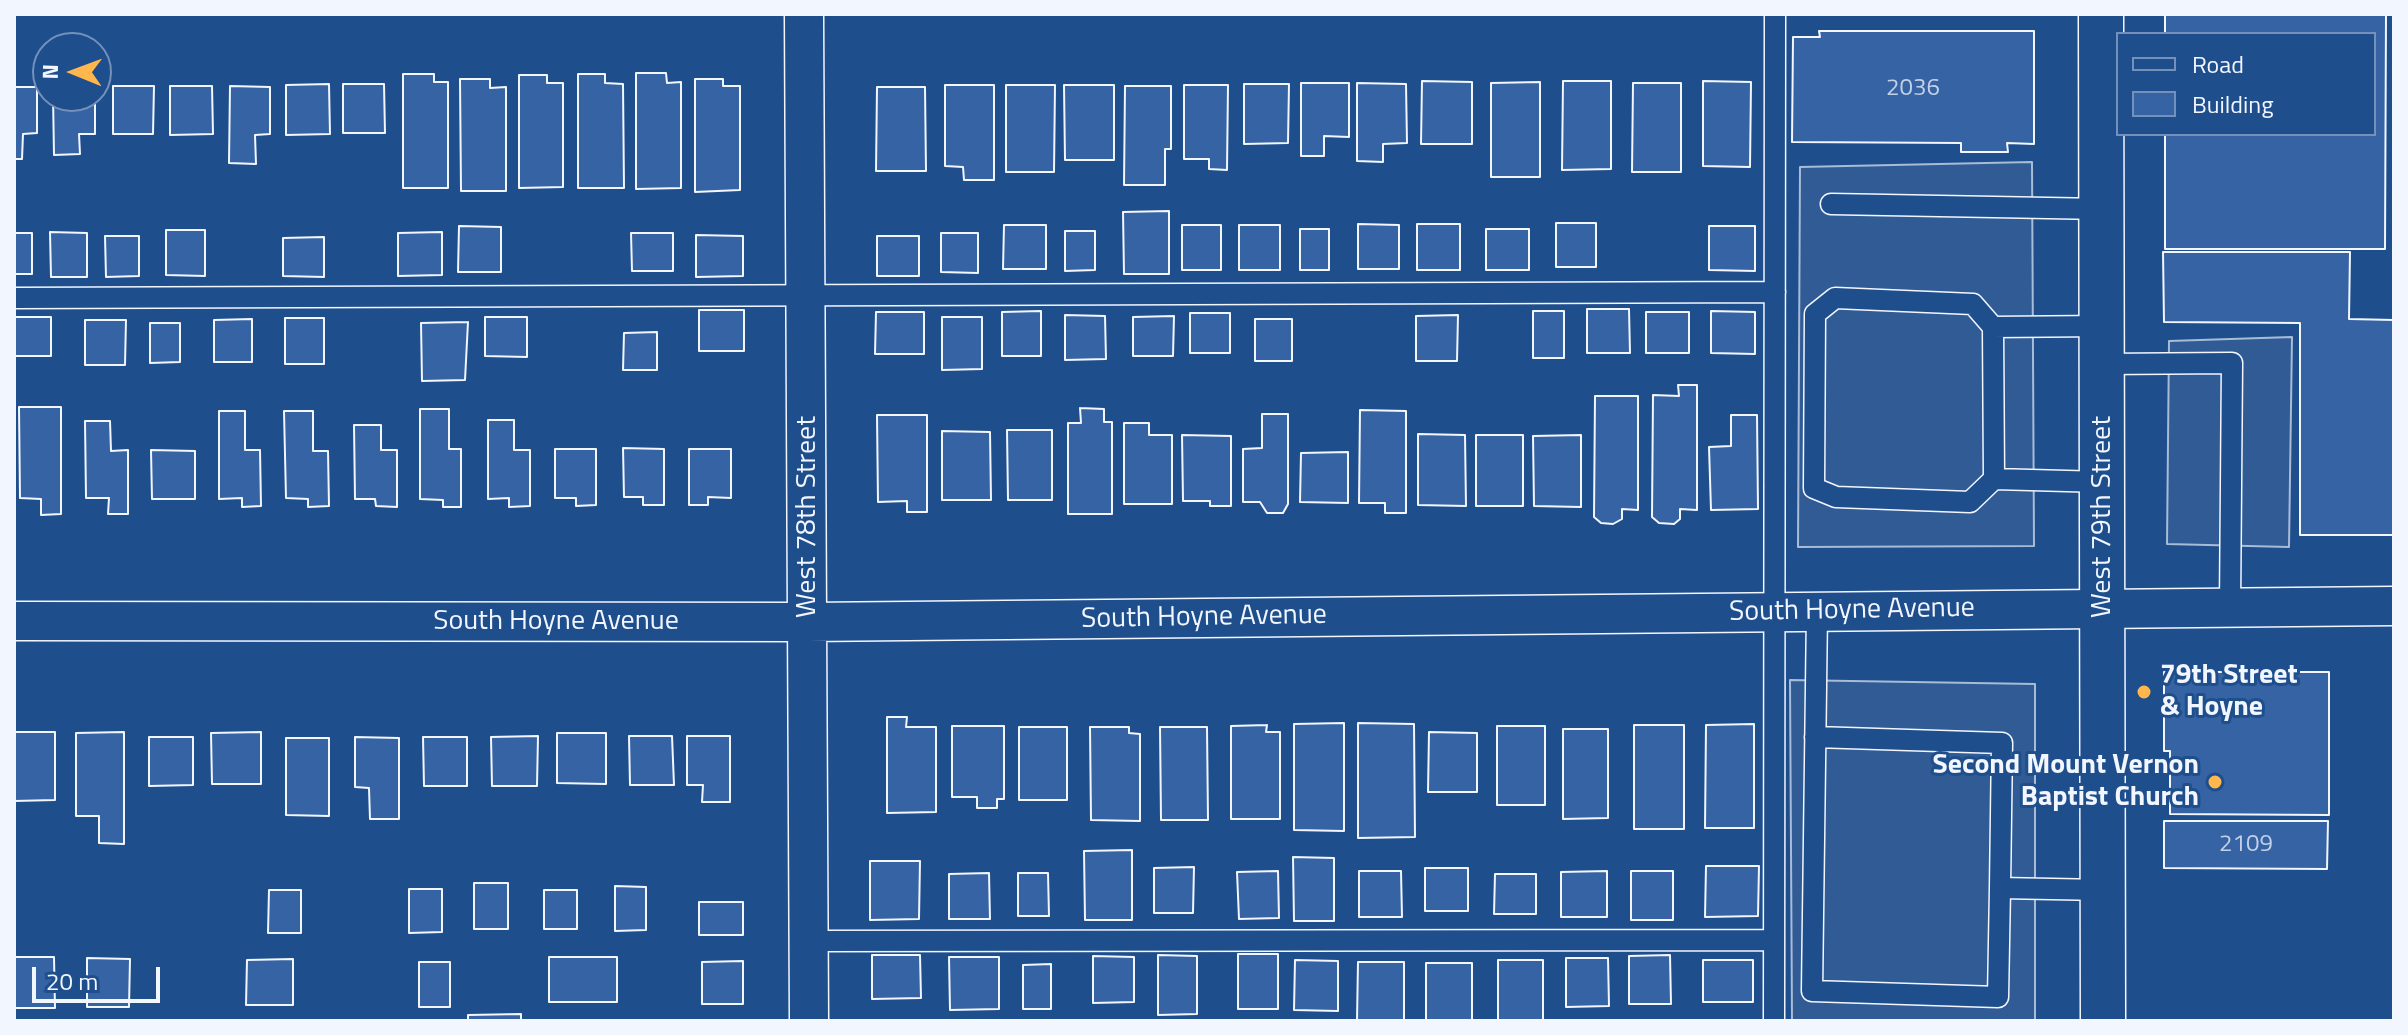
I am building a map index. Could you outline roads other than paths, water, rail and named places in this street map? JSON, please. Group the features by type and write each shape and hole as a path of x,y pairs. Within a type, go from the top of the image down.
{"main road":[{"name":"West 79th Street","path":"2101,14 2103,1021"}],"street":[{"name":"West 78th Street","path":"804,14 809,1021"},
{"name":"South Hoyne Avenue","path":"14,621 808,622 2394,606"}],"lane":[{"path":"1774,1021 1775,14"},
{"path":"1831,204 2102,209"},
{"path":"14,298 1775,292"},
{"path":"2103,482 1994,479 1970,502 1836,497 1814,488 1815,314 1835,298 1973,304 1993,327 2232,363 2230,607"},
{"path":"1993,327 1994,479"},
{"path":"1815,737 2002,743 1998,997 1812,991 1815,737 1817,611"},
{"path":"2000,888 2103,890"},
{"path":"808,941 1774,940"}],"place":[{"name":"79th Street & Hoyne","path":"2144,692"},
{"name":"Second Mount Vernon Baptist Church","path":"2215,782"}]}
